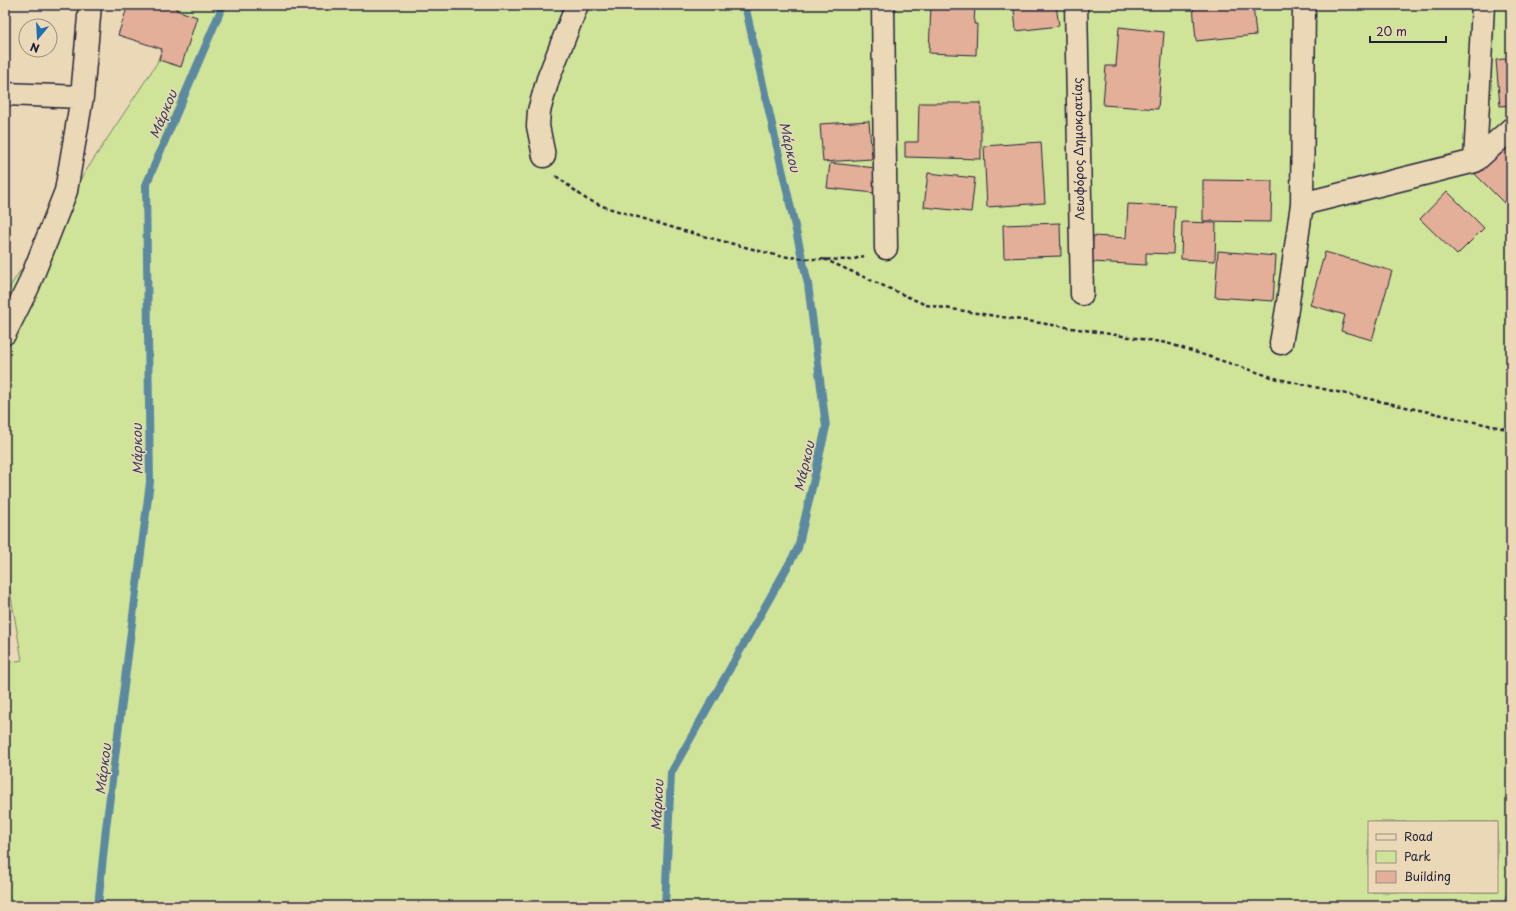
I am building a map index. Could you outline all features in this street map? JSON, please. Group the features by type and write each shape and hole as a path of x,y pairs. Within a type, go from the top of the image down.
{"street":[{"path":"5,333 28,287 66,191 82,97 90,5"},
{"path":"544,156 538,126 539,112 548,79 577,5"},
{"path":"883,5 886,248"},
{"name":"Λεωφόρος Δημοκρατίας","path":"1076,5 1082,294"},
{"path":"1280,343 1287,309 1302,204 1304,5"},
{"path":"1475,161 1483,5"},
{"path":"5,94 82,97"},
{"path":"1302,204 1475,161 1511,129"}],"path":[{"path":"544,156 553,174 586,199 605,207 684,231 779,256 851,260 886,248"},
{"path":"824,259 926,306 1167,342 1278,378 1511,430"}],"green space":[{"path":"176,5 1511,5 1511,906 5,906 5,663 22,660 5,562 5,294 157,63"}],"building":[{"path":"128,5 178,5 176,10 197,17 181,67 159,60 162,49 118,35"},
{"path":"931,5 975,5 974,24 977,24 976,55 929,53"},
{"path":"1056,5 1059,26 1016,31 1014,9"},
{"path":"1193,5 1253,5 1256,35 1196,41"},
{"path":"1119,27 1164,32 1158,109 1103,105 1106,66 1116,66"},
{"path":"1511,58 1511,105 1500,106 1496,60"},
{"path":"919,103 981,103 981,159 905,157 905,142 918,142"},
{"path":"869,121 872,159 823,162 820,124"},
{"path":"1498,138 1511,151 1511,210 1468,167"},
{"path":"1041,142 1045,203 987,207 984,146"},
{"path":"830,163 876,168 874,193 827,188"},
{"path":"928,173 975,178 971,212 924,207"},
{"path":"1203,180 1272,181 1271,222 1203,221"},
{"path":"1447,191 1484,228 1457,255 1420,219"},
{"path":"1128,204 1175,206 1173,254 1146,253 1146,265 1092,262 1093,236 1126,238"},
{"path":"1182,222 1216,223 1215,261 1181,259"},
{"path":"1060,223 1061,256 1004,258 1003,225"},
{"path":"1218,251 1276,256 1273,301 1215,297"},
{"path":"1325,252 1392,271 1372,340 1341,331 1345,315 1310,305"},
{"path":"5,569 9,590 5,590"}],"waterway":[{"name":"Μάρκου","path":"98,906 106,828 150,482 146,185 223,5"},
{"name":"Μάρκου","path":"665,906 671,773 798,548 826,427 808,284 745,5"},
{"path":"1507,906 1511,890"}]}
